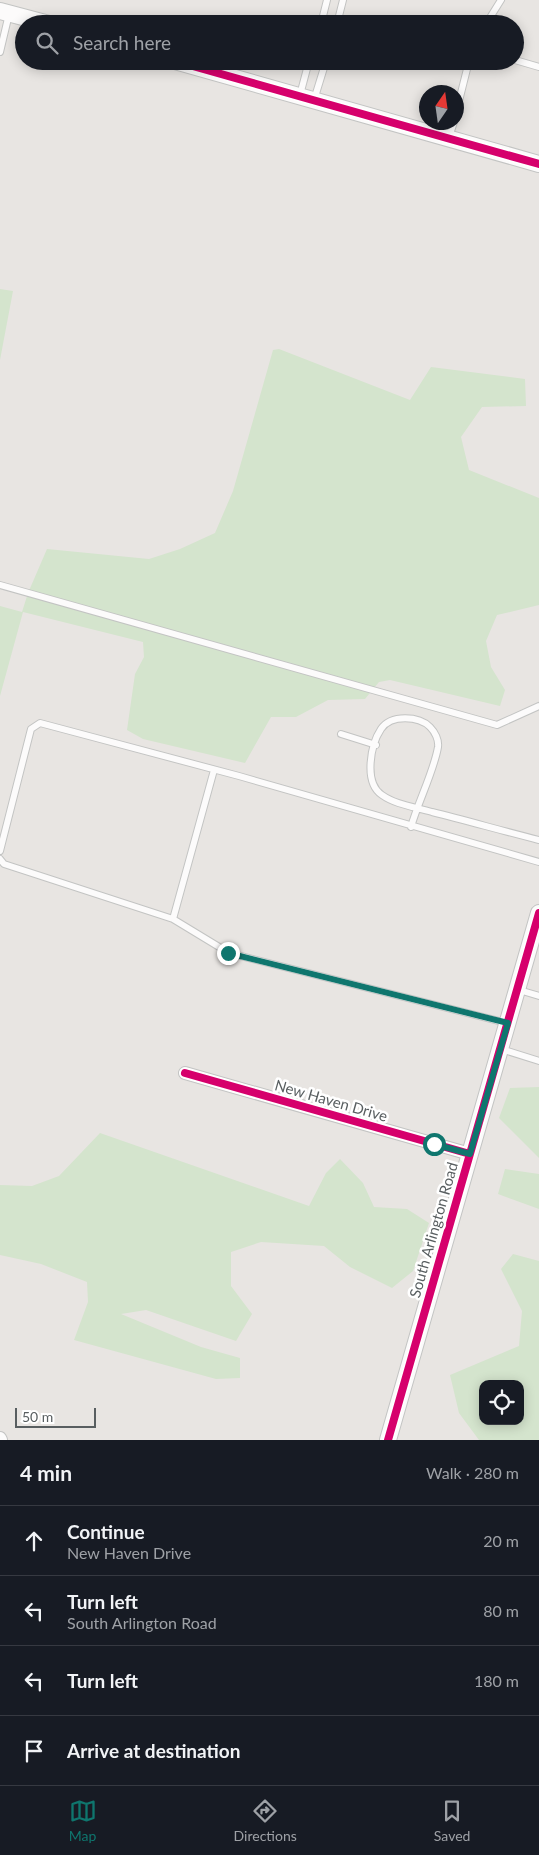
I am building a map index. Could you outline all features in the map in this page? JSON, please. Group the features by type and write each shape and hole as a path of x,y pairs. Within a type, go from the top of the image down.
{"street":[{"path":"207,70 539,164"},
{"name":"South Arlington Road","path":"388,1440 508,1023 516,989 535,937 539,913"},
{"name":"New Haven Drive","path":"185,1074 470,1154"}],"lane":[{"path":"323,15 327,0"},
{"path":"339,15 344,0"},
{"path":"492,15 501,0"},
{"path":"0,52 4,12"},
{"path":"524,63 539,67"},
{"path":"307,98 309,70"},
{"path":"307,98 321,70"},
{"path":"463,85 467,70"},
{"path":"449,139 452,130"},
{"path":"0,586 497,725 539,706"},
{"path":"411,827 417,807 438,746 436,735 428,726 417,720 404,718 390,722 382,728 376,745 370,774 373,786 381,795 393,801 417,807 539,840"},
{"path":"0,851 31,728 40,723 539,862"},
{"path":"341,734 376,745"},
{"path":"173,919 214,770"},
{"path":"0,859 4,864 173,919 228,953 508,1023"},
{"path":"516,989 539,996"},
{"path":"500,1049 539,1061"}],"green space":[{"path":"0,289 13,291 0,360"},
{"path":"279,349 410,400 431,367 525,379 526,406 482,407 461,437 469,470 539,498 539,605 497,615 486,641 491,667 505,690 500,706 390,680 379,682 365,699 328,700 296,717 271,717 245,763 143,739 127,730 135,674 144,657 143,642 23,612 0,696 0,606 22,612 47,549 149,559 180,549 215,533 233,491 273,350"},
{"path":"539,1087 539,1158 499,1118 510,1088"},
{"path":"100,1133 309,1206 326,1173 340,1159 363,1183 374,1207 407,1209 429,1223 413,1271 392,1288 350,1267 324,1246 261,1242 231,1252 231,1286 252,1314 236,1341 146,1310 121,1314 201,1347 240,1358 240,1378 216,1379 74,1340 88,1302 87,1282 41,1264 0,1255 0,1185 32,1186 59,1176"},
{"path":"505,1169 539,1174 539,1209 498,1194"},
{"path":"513,1254 539,1261 539,1440 479,1440 459,1413 450,1375 519,1346 522,1311 501,1269"}],"cycle path":[{"path":"207,70 539,164"},
{"path":"388,1440 539,913"},
{"path":"185,1073 470,1154"}],"route":[{"path":"228,953 508,1023 470,1154 434,1144"}]}
